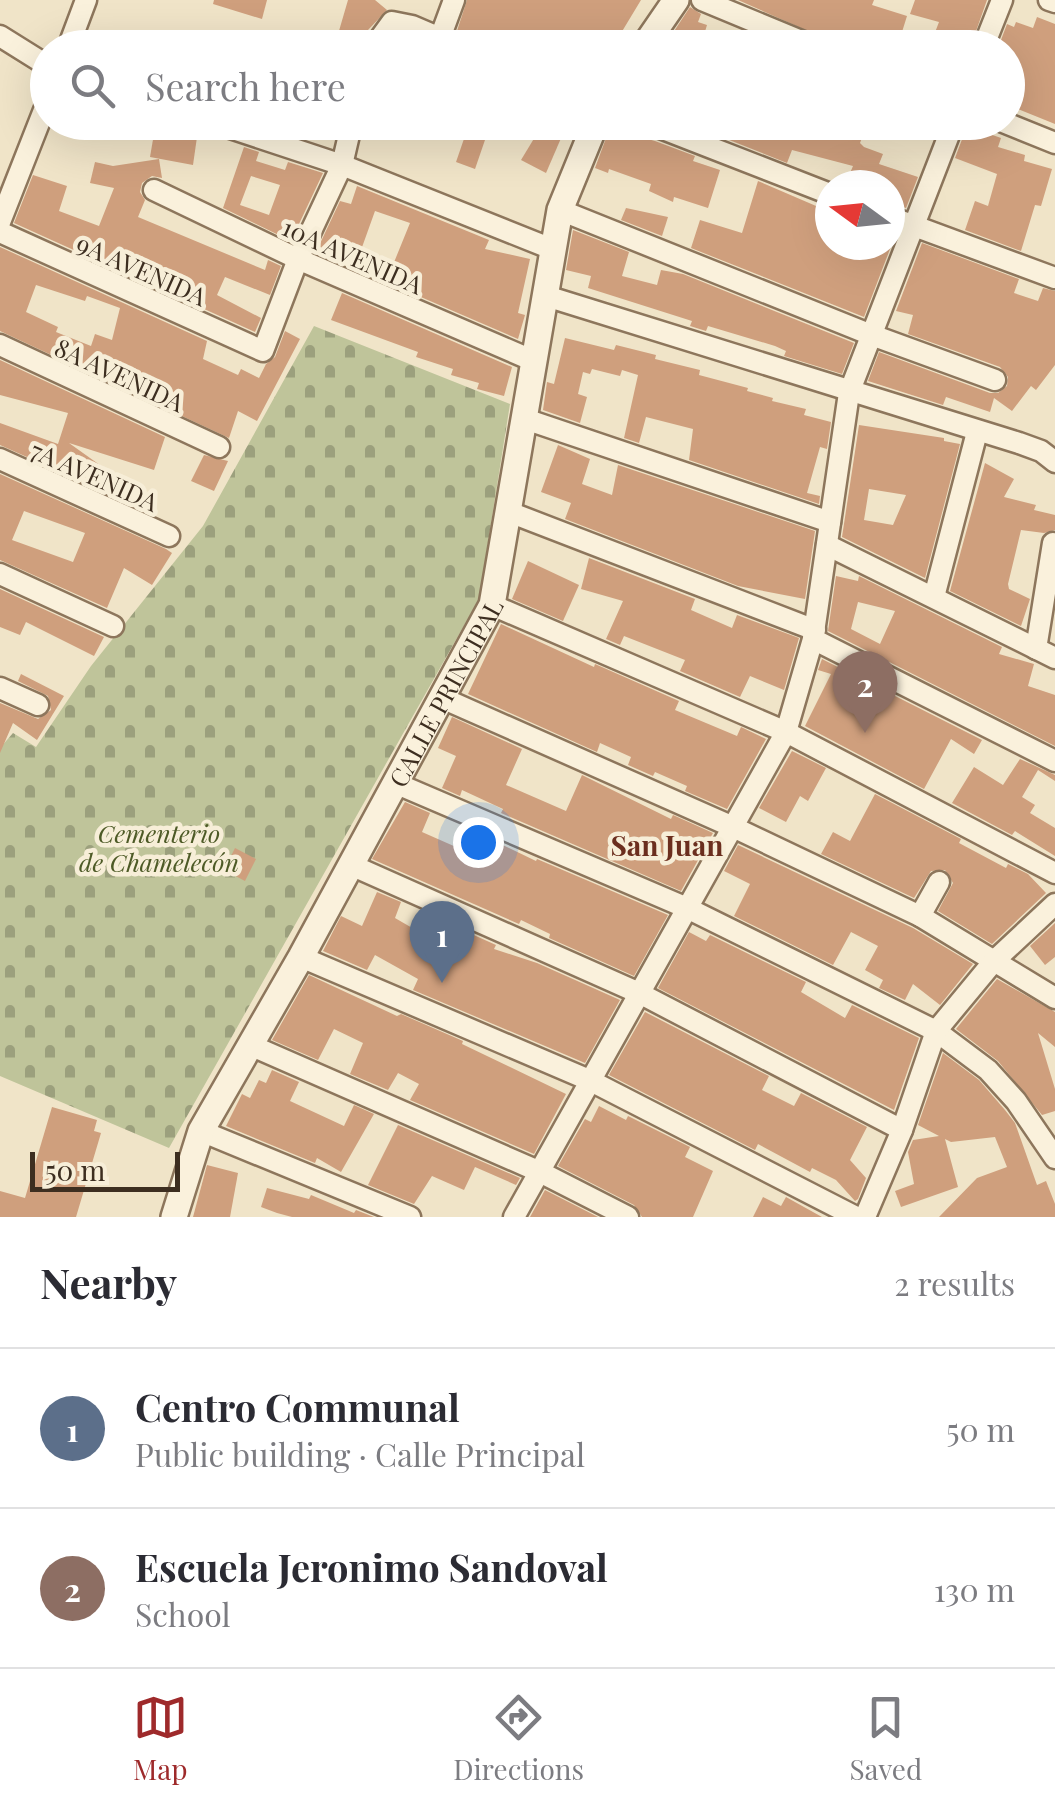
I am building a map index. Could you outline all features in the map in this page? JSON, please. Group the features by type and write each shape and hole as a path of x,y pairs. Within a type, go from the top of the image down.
{"street":[{"path":"75,30 86,0"},
{"path":"443,30 454,0"},
{"path":"655,30 676,0"},
{"path":"702,0 774,30"},
{"path":"990,30 1002,0"},
{"path":"386,30 392,22 421,30"},
{"path":"0,36 30,55"},
{"path":"1025,131 1055,143"},
{"path":"0,222 32,140"},
{"path":"268,140 342,164 552,250"},
{"path":"298,259 342,164 348,140"},
{"name":"CALLE PRINCIPAL","path":"174,1217 201,1131 301,957 492,605 560,210 589,140"},
{"path":"691,140 815,188"},
{"path":"514,1217 786,732 814,634 849,392 947,140"},
{"name":"10A AVENIDA","path":"154,190 298,259 534,361"},
{"path":"560,210 995,380"},
{"path":"905,223 1055,278"},
{"name":"9A AVENIDA","path":"0,232 264,351 298,259"},
{"path":"546,296 1050,456"},
{"name":"8A AVENIDA","path":"0,346 219,447"},
{"path":"525,418 830,522"},
{"path":"934,597 977,432"},
{"name":"7A AVENIDA","path":"0,459 170,536"},
{"path":"509,512 814,634 1055,761"},
{"path":"826,544 1046,654 1053,543"},
{"path":"0,574 113,626"},
{"path":"492,605 786,732 1055,873"},
{"path":"0,688 38,706"},
{"path":"442,698 733,827 920,916 1055,998"},
{"path":"395,784 687,908 936,1031 988,1070 1016,1101 1055,1158"},
{"path":"351,865 639,993 902,1130"},
{"path":"920,916 939,882"},
{"path":"866,1217 902,1130 936,1031 994,962 1055,904"},
{"path":"301,957 589,1080 856,1217"},
{"path":"250,1045 538,1171 628,1217"},
{"path":"201,1131 410,1217"}],"green space":[{"name":"Cementerio de Chamelecón","path":"314,326 510,404 479,599 169,1148 0,1076 0,748 13,733 36,747 91,666 203,526"}],"building":[{"path":"214,0 267,0 262,19 213,4"},
{"path":"348,0 375,0 387,10 368,30 339,30"},
{"path":"467,0 641,0 623,30 457,30"},
{"path":"738,0 874,0 872,5 907,16 903,30 806,30"},
{"path":"915,0 987,0 976,30 936,30 939,22 910,14"},
{"path":"690,7 701,14 698,22 707,25 705,30 675,30"},
{"path":"1037,17 1055,24 1055,124 1025,112 1025,30 1005,30 1007,24 1014,27 1016,22 1033,28"},
{"path":"153,140 197,140 193,165 150,157"},
{"path":"464,140 485,140 475,169 456,162"},
{"path":"533,140 560,140 546,173 521,160"},
{"path":"605,140 651,140 720,170 708,208 674,197 673,202 649,191 651,184 595,168"},
{"path":"729,140 861,140 864,147 883,154 879,164 897,170 851,170 853,166 792,150 787,163"},
{"path":"962,140 1000,140 998,147 1025,155 1024,161 1052,169 1041,206 1035,205 1021,251 965,230 975,201 988,206 997,174 955,158"},
{"path":"244,147 259,152 256,161 285,170 288,162 323,173 291,241 223,208","holes":["251,176 280,185 269,215 240,205"]},
{"path":"159,159 162,178 152,176 142,183 140,192 145,200 138,217 265,270 268,260 281,266 270,295 225,277 217,295 261,318 255,332 14,223 33,175 67,186 59,211 99,226 114,188 90,183 95,162 113,166"},
{"path":"905,173 918,177 905,208"},
{"path":"758,181 815,206 815,260 886,260 864,317 691,248 700,220 742,233"},
{"path":"357,186 489,240 485,249 530,259 518,313 525,315 518,339 386,282 410,223 375,211 356,264 317,250 340,201 351,204"},
{"path":"626,208 668,217 662,236 621,220"},
{"path":"573,230 629,252 622,276 657,285 661,270 683,274 854,343 842,374 784,356 786,351 775,346 708,326 706,331 690,326 692,321 588,288 591,276 566,270"},
{"path":"922,243 1019,279 1014,293 1038,301 1043,288 1055,291 1055,365 1036,390 1031,386 1012,411 994,398 990,412 946,397 943,405 868,381 879,352 990,393 998,393 1007,386 1008,377 1000,367 908,334 913,315 896,311"},
{"path":"0,247 207,341 203,359 238,375 241,369 259,378 275,357 285,331 300,339 257,421 238,411 229,438 0,331","holes":["36,285 85,301 87,296 120,308 112,340 95,334 91,346 56,332 58,327 26,312"]},
{"path":"342,293 512,367 504,396 477,389 479,383 451,375 453,369 416,357 418,352 331,320"},
{"path":"565,338 656,355 655,359 700,370 699,375 748,388 747,391 773,398 772,401 806,409 804,415 831,422 827,449 820,447 807,493 820,496 819,504 689,460 693,429 646,417 639,443 624,438 638,375 622,370 620,376 592,369 590,374 583,372 578,394 587,397 580,423 543,410 547,382 554,384"},
{"path":"0,360 165,437 154,470 69,443 146,498 139,507 0,445 0,423 58,444 68,413 0,395"},
{"path":"859,425 960,444 925,578 842,537","holes":["869,489 906,495 893,525 864,520"]},
{"path":"558,445 590,459 582,484 612,495 618,465 815,531 805,599 738,586 565,519 571,503 541,492"},
{"path":"204,455 228,461 214,491 191,481"},
{"path":"985,463 1014,479 1004,497 1036,505 1034,510 1055,515 1055,530 1021,530 1008,584 1009,589 1030,599 1021,626 950,591"},
{"path":"0,474 172,553 152,585 124,568 107,608 0,560","holes":["24,511 85,533 73,562 12,540"]},
{"path":"589,558 695,599 691,610 732,628 737,615 799,638 784,690 750,676 740,697 680,671 685,660 624,636 620,645 606,639 623,601 581,589"},
{"path":"528,561 579,585 563,621 512,599"},
{"path":"836,576 858,581 859,576 1002,647 999,654 1034,664 1028,686 1055,695 1055,746 828,631","holes":["858,602 895,611 880,644 851,629"]},
{"path":"0,589 104,637 94,656 26,622 20,635 0,627"},
{"path":"501,624 679,701 675,710 737,736 741,727 766,739 727,809 685,791 687,786 628,765 631,757 600,743 597,752 468,694"},
{"path":"822,659 982,740 974,754 951,739 924,789 805,726 831,674 818,670"},
{"path":"21,674 64,696 37,740 13,723 0,753 0,703 38,719 51,710 48,696 18,681"},
{"path":"452,717 522,749 506,785 566,811 582,775 671,819 673,815 713,833 681,891 501,813 503,809 462,790 460,796 442,788 456,756 438,748"},
{"path":"792,751 826,768 808,801 800,796 786,822 759,808"},
{"path":"1020,759 1055,775 1055,781 1038,770 1022,797 1035,805 1030,813 1055,828 1055,856 1015,831 1012,835 952,803 974,767 1003,785"},
{"path":"875,794 961,839 959,843 1006,868 1008,864 1028,874 1046,893 992,944 938,911 953,883 945,870 931,871 914,898 821,854 833,832 850,841"},
{"path":"405,802 430,813 422,832 456,847 462,835 487,846 490,839 668,915 634,976 549,938 550,934 521,920 519,924 372,859"},
{"path":"738,845 913,928 973,964 940,1005 913,984 905,1000 879,988 883,980 865,970 878,946 851,932 833,965 734,916 750,884 724,871"},
{"path":"235,848 256,859 245,881 224,870"},
{"path":"377,892 401,902 395,918 426,936 436,918 496,945 494,949 537,963 620,1000 585,1063 413,990 418,979 375,955 367,970 323,951 341,916 362,926"},
{"path":"1055,923 1055,957 1045,965 1030,946"},
{"path":"689,932 706,941 710,935 806,982 801,992 845,1018 852,1005 919,1038 894,1110 658,988"},
{"path":"309,975 397,1016 401,1014 463,1041 462,1044 566,1094 534,1154 410,1100 419,1084 398,1073 388,1090 350,1074 363,1043 334,1029 318,1060 272,1040"},
{"path":"997,979 1055,1012 1055,1047 1038,1033 1055,1089 1055,1111 1042,1115 998,1061 956,1029"},
{"path":"645,1012 769,1076 762,1090 794,1106 801,1093 867,1127 850,1160 866,1178 858,1199 855,1201 836,1180 812,1168 810,1172 758,1144 755,1150 609,1075"},
{"path":"943,1053 979,1080 1015,1123 1037,1185 1046,1181 1055,1204 1055,1217 939,1217 977,1178 1007,1167 995,1137 951,1142 945,1139 958,1187 901,1207 895,1191 914,1184 908,1152 913,1140 939,1136 918,1125"},
{"path":"272,1070 299,1082 290,1101 344,1126 354,1105 374,1114 341,1172 317,1158 315,1163 226,1126 242,1094 250,1098 259,1080 266,1083"},
{"path":"599,1106 690,1147 685,1157 713,1171 693,1217 642,1217 634,1205 558,1166 585,1119 591,1122"},
{"path":"52,1107 97,1120 94,1131 101,1133 76,1217 0,1217 0,1191 25,1198"},
{"path":"398,1125 520,1178 516,1185 475,1167 464,1190 432,1176 414,1204 368,1185"},
{"path":"207,1165 238,1173 230,1217 193,1217"},
{"path":"267,1188 309,1199 311,1195 374,1217 292,1217 277,1213 261,1207"},
{"path":"545,1190 598,1217 530,1217"},
{"path":"763,1197 781,1206 786,1197 822,1217 753,1217"}],"place":[{"name":"Escuela Jeronimo Sandoval","path":"865,733"},
{"name":"Centro Communal","path":"442,983"}],"district":[{"name":"San Juan","path":"667,844"}]}
